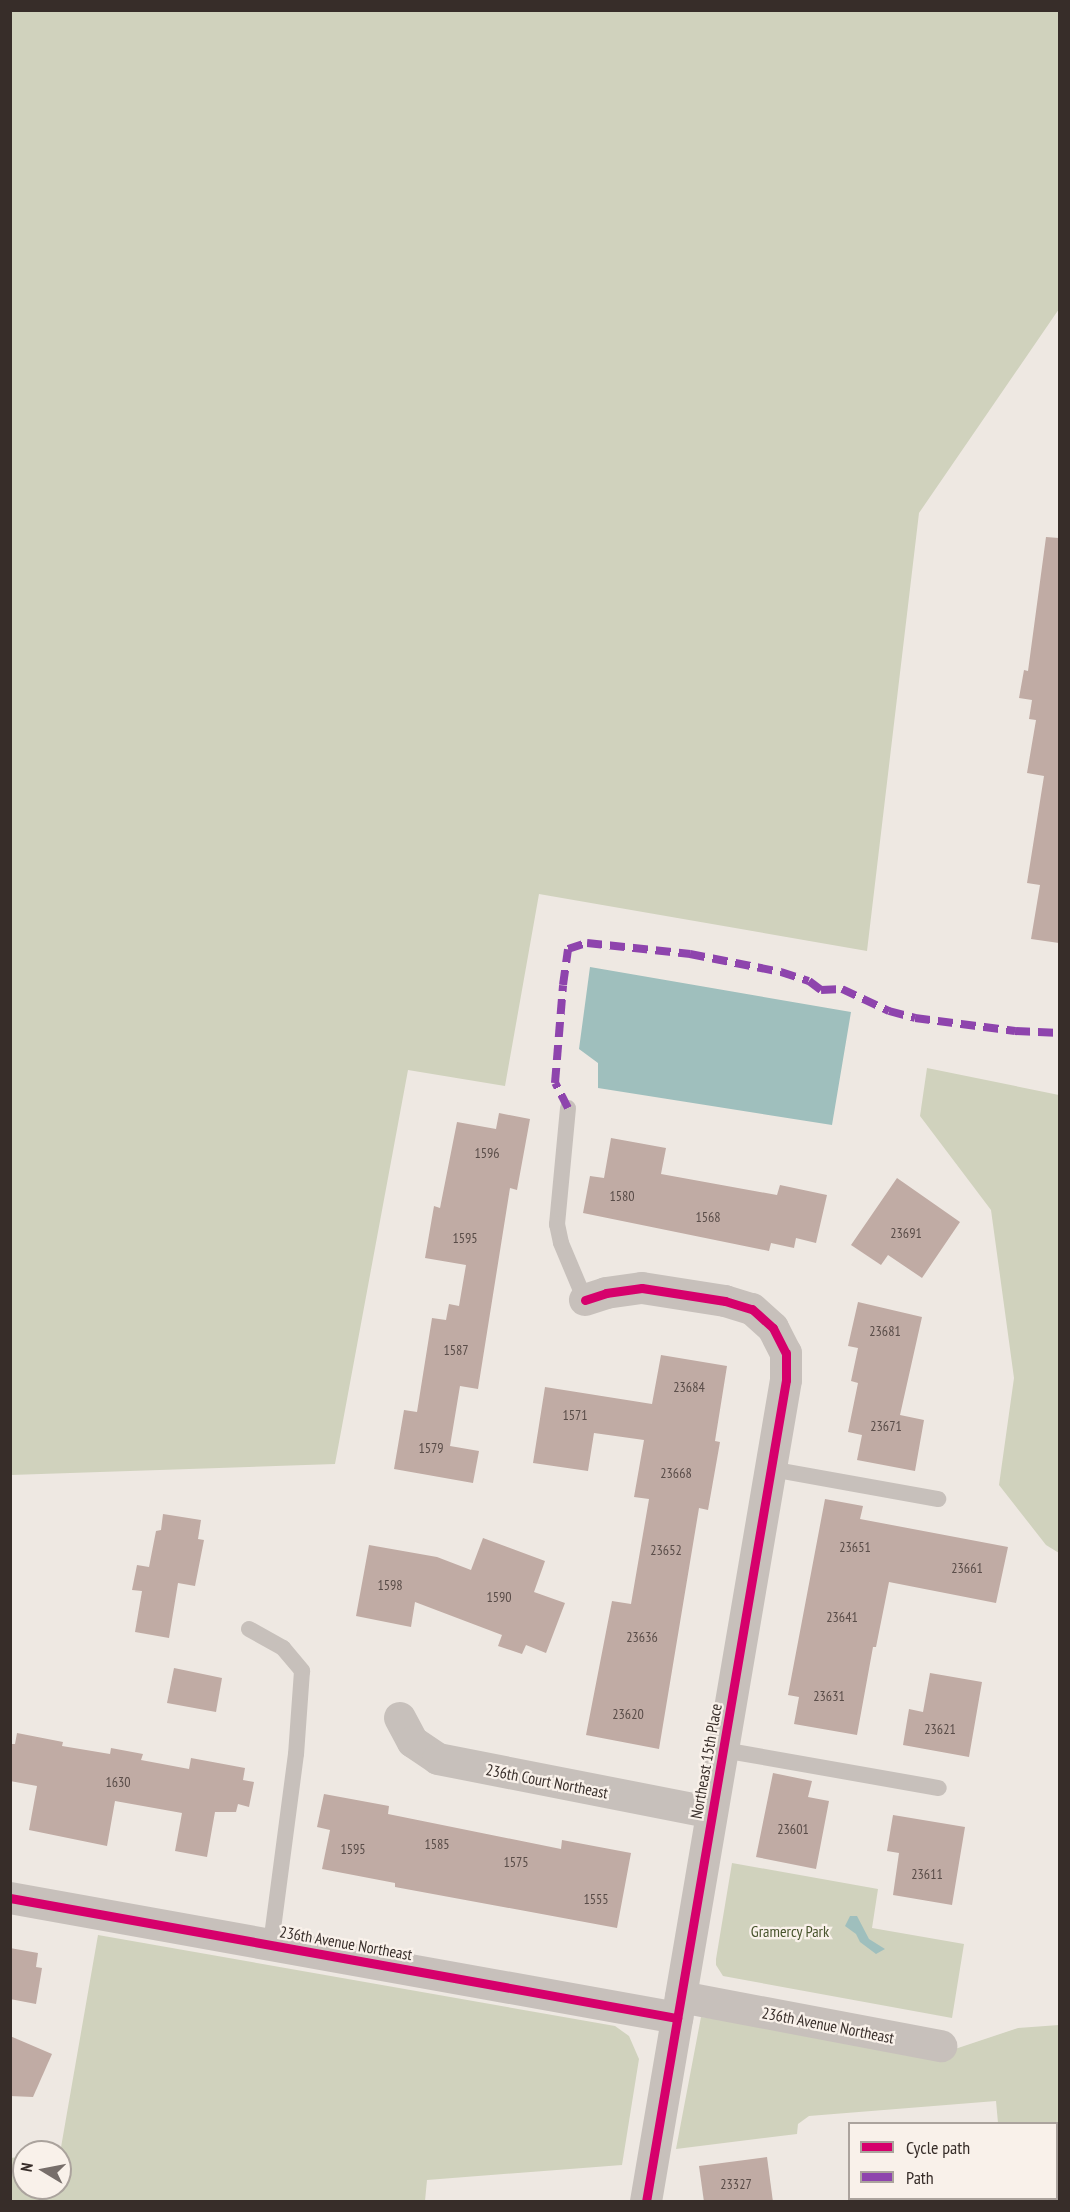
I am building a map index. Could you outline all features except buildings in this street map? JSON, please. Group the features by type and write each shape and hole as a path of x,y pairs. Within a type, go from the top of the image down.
{"street":[{"name":"Northeast 15th Place","path":"585,1300 606,1293 642,1288 725,1301 752,1310 773,1328 786,1353 786,1380 645,2202"},
{"name":"236th Court Northeast","path":"400,1718 413,1742 438,1759 712,1813"},
{"name":"236th Avenue Northeast","path":"10,1898 271,1945 941,2046"}],"lane":[{"path":"568,1108 557,1224 561,1243 585,1300"},
{"path":"771,1469 938,1499"},
{"path":"249,1629 283,1648 302,1671 296,1754 271,1945"},
{"path":"723,1750 939,1788"}],"green space":[{"path":"10,11 1059,11 1059,309 919,513 867,951 539,894 505,1086 408,1070 335,1464 11,1475"},
{"path":"927,1068 1059,1095 1059,1553 1046,1545 999,1485 1014,1378 991,1210 920,1116"},
{"name":"Gramercy Park","path":"732,1863 878,1889 872,1928 964,1944 952,2018 723,1976 716,1965 716,1959"},
{"path":"98,1935 615,2026 629,2036 639,2059 622,2165 427,2180 425,2201 11,2201 12,2158 12,2200 72,2200 72,2140 62,2140"},
{"path":"701,2017 949,2051 1018,2028 1059,2025 1059,2201 1003,2201 1058,2200 1058,2122 998,2122 996,2101 809,2116 798,2124 797,2134 676,2149"}],"water":[{"path":"590,967 851,1012 832,1125 598,1088 598,1063 579,1049"},
{"path":"850,1916 857,1916 869,1939 885,1949 876,1954 860,1942 856,1934 845,1926"},
{"path":"1058,2160 1059,2201 1030,2201 1058,2200"}],"marked path":[{"path":"568,1108 555,1083 563,985 568,949 587,943 690,954 781,972 809,981 821,990 842,989 889,1011 915,1018 1015,1031 1060,1033"}],"cycle path":[{"path":"585,1300 606,1293 642,1288 725,1301 752,1309 773,1328 786,1353 786,1380 646,2202"},
{"path":"10,1898 677,2018"}]}
